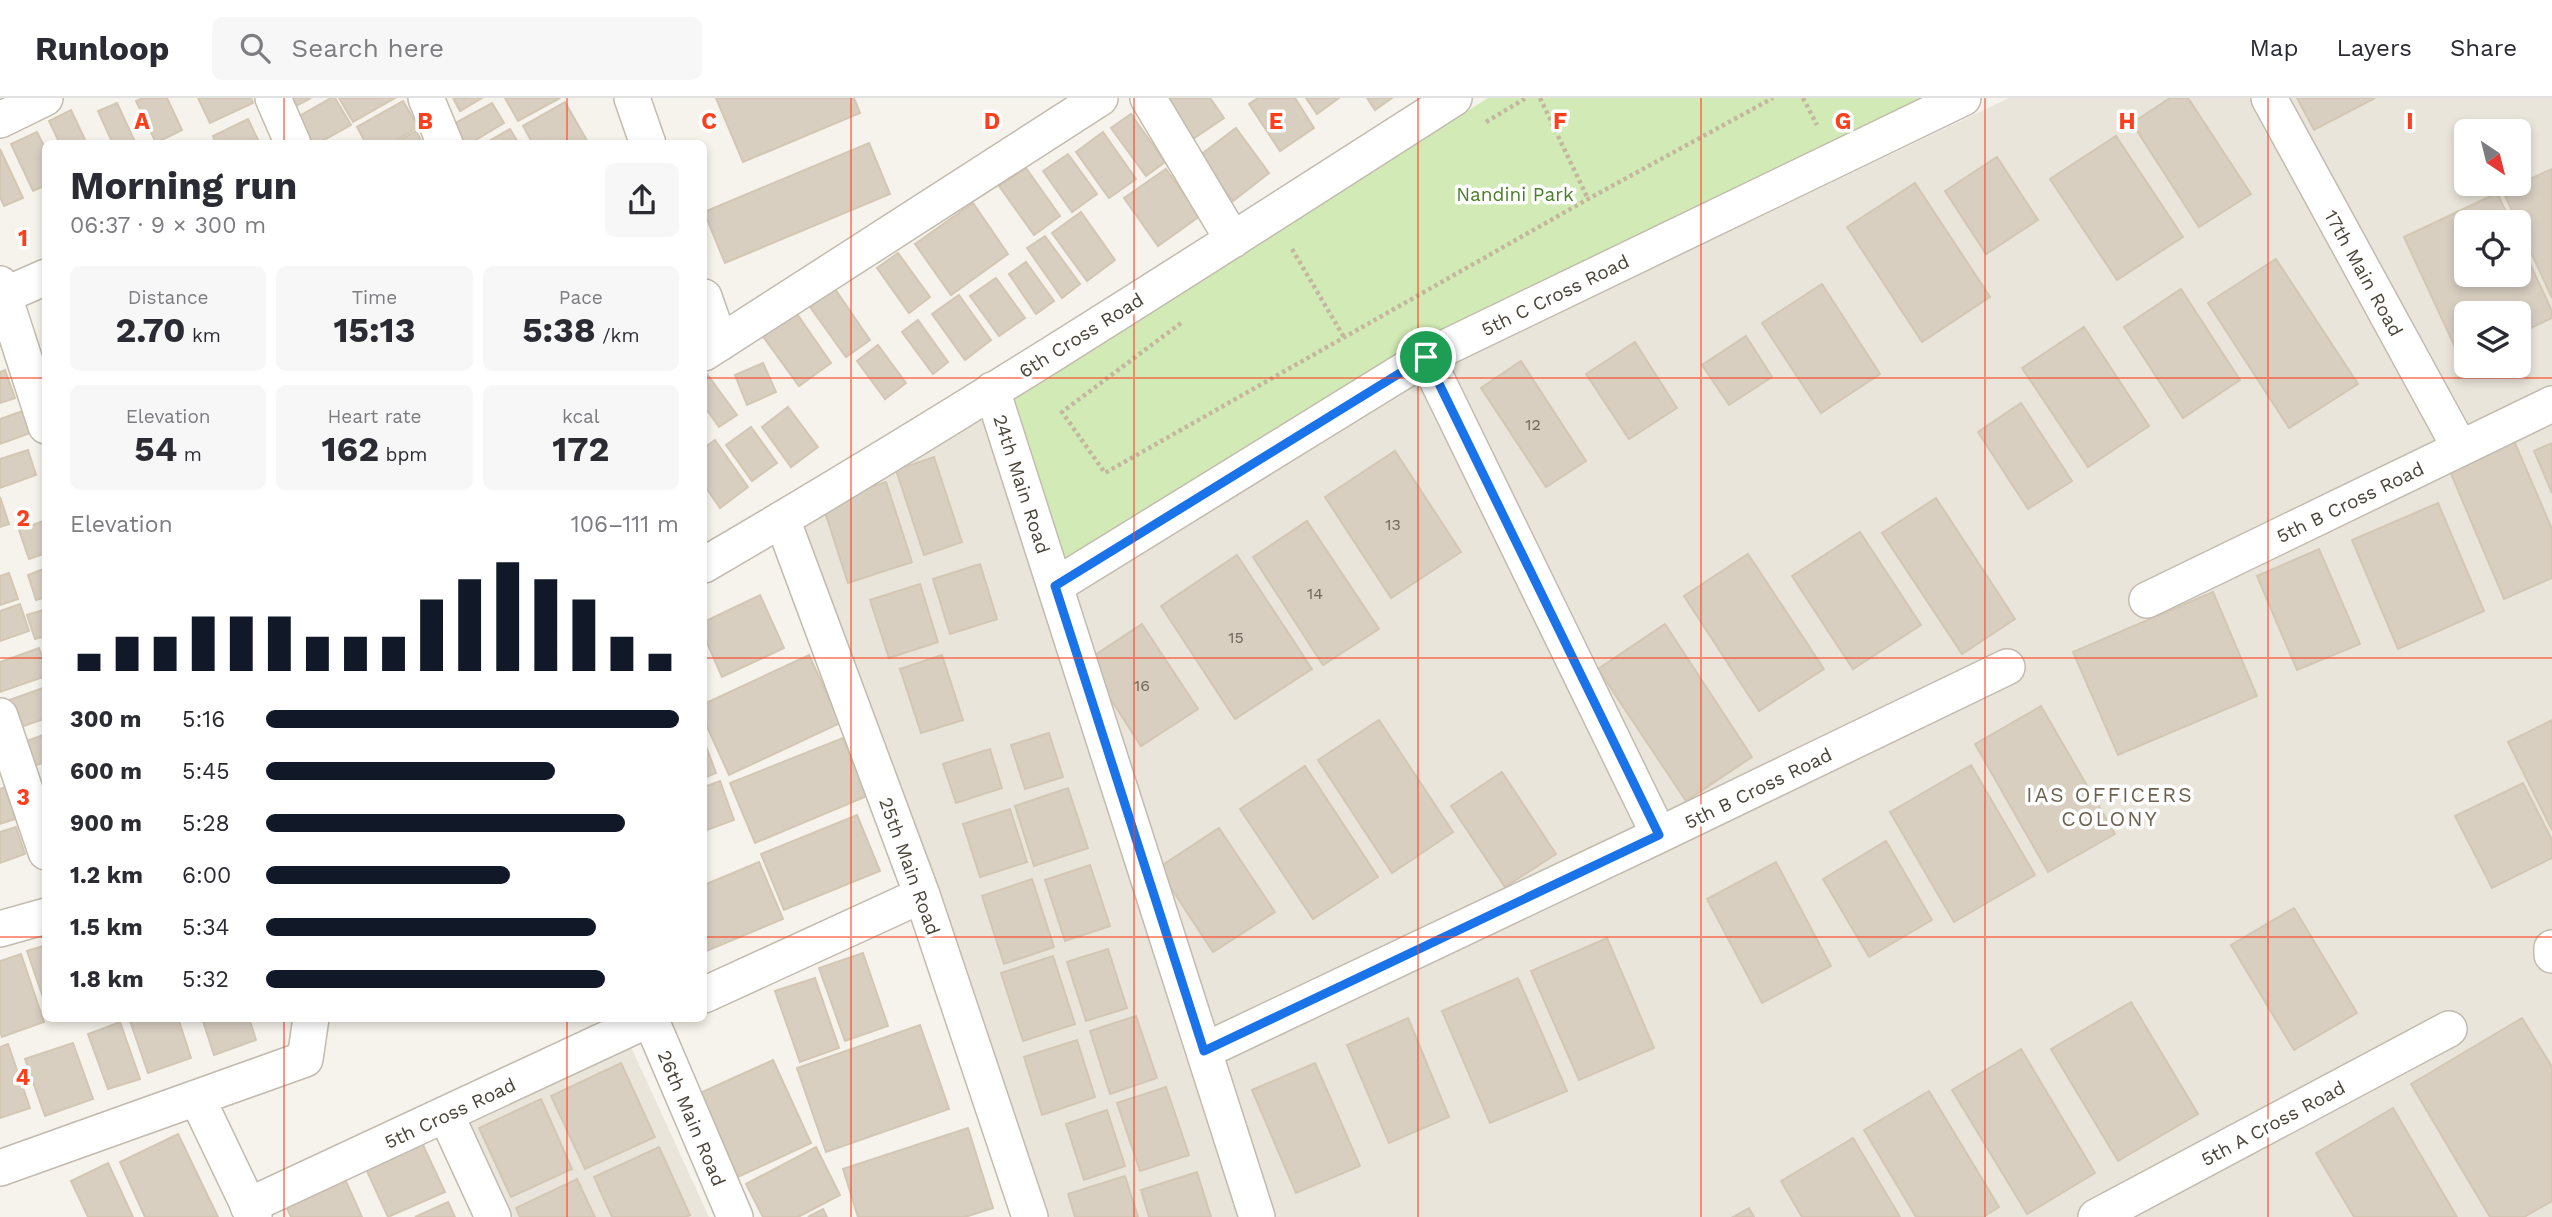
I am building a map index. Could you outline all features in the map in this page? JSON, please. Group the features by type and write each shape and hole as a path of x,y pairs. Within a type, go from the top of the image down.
{"street":[{"path":"0,120 45,98"},
{"path":"273,98 291,140"},
{"path":"426,98 443,140"},
{"path":"632,98 647,140"},
{"path":"707,317 712,348 1100,98"},
{"path":"1148,98 1233,240"},
{"name":"6th Cross Road","path":"707,563 1233,240 1454,98"},
{"name":"5th C Cross Road","path":"1055,586 1426,357 1963,98"},
{"name":"17th Main Road","path":"2269,98 2460,448"},
{"path":"42,278 1,292 42,414"},
{"path":"1426,357 1659,835"},
{"name":"24th Main Road","path":"992,390 1257,1217"},
{"name":"5th B Cross Road","path":"2147,600 2552,404"},
{"name":"25th Main Road","path":"782,519 922,895 1030,1217"},
{"name":"5th B Cross Road","path":"1204,1051 2007,667"},
{"path":"0,716 42,840"},
{"path":"707,994 922,895"},
{"path":"0,929 42,917"},
{"path":"2552,947 2552,955"},
{"path":"0,1168 305,1059 310,1022"},
{"name":"5th Cross Road","path":"251,1211 446,1115 645,1022"},
{"name":"26th Main Road","path":"652,1022 735,1217"},
{"name":"5th A Cross Road","path":"2096,1217 2449,1029"},
{"path":"197,1098 251,1211"},
{"path":"446,1115 492,1217"}],"path":[{"path":"1479,127 1526,98"},
{"path":"1540,98 1588,200"},
{"path":"1192,316 1062,412 1105,473 1773,98"},
{"path":"1289,244 1345,339"}],"shaded area":[{"path":"2009,98 2552,98 2552,1217 1272,1217 1068,591 1412,383"},
{"path":"987,405 1250,1217 1037,1217 798,521"},
{"path":"631,1047 709,1217 503,1217 461,1125"}],"green space":[{"name":"Nandini Park","path":"1488,98 1939,98 1061,564 1012,400"}],"building":[{"path":"143,98 167,98 182,130 162,140 155,140 136,101"},
{"path":"198,98 251,98 253,103 210,123"},
{"path":"289,98 311,98 294,107"},
{"path":"335,98 351,125 324,140 311,140 298,117"},
{"path":"339,98 395,98 353,122"},
{"path":"453,98 482,98 460,111"},
{"path":"505,98 560,98 518,121"},
{"path":"716,98 854,98 860,113 743,162"},
{"path":"1161,98 1210,98 1224,118 1187,143"},
{"path":"1258,98 1295,98 1314,128 1280,151 1249,104"},
{"path":"1306,98 1339,98 1317,114"},
{"path":"1367,98 1392,98 1375,110"},
{"path":"2170,98 2188,98 2251,194 2199,227 2132,123"},
{"path":"2297,98 2375,98 2314,130"},
{"path":"403,101 418,127 397,140 364,140 357,127"},
{"path":"565,102 587,140 531,140 523,126"},
{"path":"117,103 134,140 111,140 98,111"},
{"path":"492,103 504,123 476,140 458,140 450,126"},
{"path":"71,110 85,140 58,140 49,121"},
{"path":"1131,114 1165,162 1146,176 1111,128"},
{"path":"248,119 258,140 214,140 213,136"},
{"path":"1236,128 1269,173 1233,201 1199,156"},
{"path":"510,129 517,140 491,140"},
{"path":"416,131 421,140 401,140"},
{"path":"37,132 42,142 42,187 33,191 11,144"},
{"path":"1103,132 1136,179 1109,198 1076,152"},
{"path":"2116,136 2183,237 2117,280 2050,179"},
{"path":"869,143 890,194 725,263 707,219 707,211"},
{"path":"0,149 23,198 4,206 0,197"},
{"path":"1068,154 1097,194 1072,212 1043,171"},
{"path":"1997,157 2038,220 1986,254 1945,191"},
{"path":"1026,168 1060,216 1034,235 999,186"},
{"path":"1166,169 1200,216 1158,246 1124,198"},
{"path":"2552,169 2552,298 2531,252 2531,210 2512,210 2505,196 2531,196 2531,178"},
{"path":"1915,183 1990,297 1922,342 1847,227"},
{"path":"2491,196 2498,196 2505,210 2461,210"},
{"path":"973,203 1008,254 951,295 915,244"},
{"path":"1081,212 1115,260 1087,281 1052,233"},
{"path":"2454,213 2454,287 2531,287 2531,266 2552,311 2552,318 2531,328 2531,301 2454,301 2454,345 2404,237"},
{"path":"1045,236 1080,284 1062,298 1027,248"},
{"path":"898,253 930,297 909,313 877,268"},
{"path":"2276,259 2358,384 2289,428 2208,303"},
{"path":"1026,262 1054,301 1036,314 1009,274"},
{"path":"996,278 1025,318 999,336 970,296"},
{"path":"1822,284 1880,374 1821,413 1762,323"},
{"path":"835,289 870,340 846,357 810,307"},
{"path":"2181,289 2240,380 2183,418 2124,327"},
{"path":"959,295 991,340 965,360 932,314"},
{"path":"795,311 831,363 799,386 762,335"},
{"path":"918,320 948,362 933,374 902,332"},
{"path":"2084,327 2149,426 2088,467 2022,368"},
{"path":"1746,336 1772,377 1729,405 1702,365"},
{"path":"1635,342 1677,408 1629,439 1586,374"},
{"path":"878,345 906,383 885,399 857,361"},
{"path":"1521,361 1586,461 1546,487 1481,388"},
{"path":"763,363 776,392 747,405 735,375"},
{"path":"5,370 15,398 0,403 0,372"},
{"path":"707,374 737,415 719,427 707,410"},
{"path":"2021,403 2072,481 2028,509 1978,432"},
{"path":"788,407 818,447 791,467 762,427"},
{"path":"28,409 36,431 0,444 0,419"},
{"path":"751,427 777,463 752,481 726,445"},
{"path":"715,440 748,487 720,508 707,489 707,446"},
{"path":"2514,441 2552,529 2552,578 2504,599 2449,469"},
{"path":"2552,443 2552,493 2534,451"},
{"path":"28,450 36,475 0,488 0,459"},
{"path":"1395,451 1461,552 1391,598 1325,497"},
{"path":"934,457 962,542 924,555 896,470"},
{"path":"886,482 912,562 848,583 822,503"},
{"path":"0,497 9,524 0,527"},
{"path":"1936,498 2015,619 1962,654 1882,533"},
{"path":"2438,503 2484,611 2398,649 2352,540"},
{"path":"42,521 42,554 29,559 19,530"},
{"path":"1307,521 1379,629 1323,665 1253,557"},
{"path":"1860,532 1921,625 1853,669 1792,576"},
{"path":"2319,549 2360,644 2297,670 2257,576"},
{"path":"1748,554 1824,669 1759,711 1684,596"},
{"path":"1237,555 1312,669 1235,719 1161,606"},
{"path":"980,564 997,619 950,634 933,579"},
{"path":"42,570 42,598 36,600 28,575"},
{"path":"9,573 18,599 0,605 0,576"},
{"path":"920,584 938,642 889,658 870,600"},
{"path":"2213,592 2257,696 2118,755 2073,652"},
{"path":"760,595 784,648 722,677 707,643 707,621"},
{"path":"20,604 29,631 0,641 0,611"},
{"path":"42,610 42,637 35,639 27,615"},
{"path":"1142,624 1198,709 1141,746 1086,661"},
{"path":"1665,624 1752,757 1686,801 1598,669"},
{"path":"39,648 42,657 42,677 0,692 0,662"},
{"path":"809,655 840,723 729,775 707,727 707,703"},
{"path":"942,655 963,720 921,733 900,669"},
{"path":"42,688 42,719 10,731 1,703"},
{"path":"2041,706 2115,834 2048,872 1975,744"},
{"path":"1379,720 1453,832 1392,873 1318,760"},
{"path":"2552,720 2552,830 2508,742"},
{"path":"1049,733 1063,777 1025,789 1011,745"},
{"path":"42,735 42,763 26,768 18,744"},
{"path":"843,738 867,796 755,843 730,783"},
{"path":"707,749 716,773 707,777"},
{"path":"990,749 1002,788 956,803 943,764"},
{"path":"1971,765 2035,875 1954,922 1890,812"},
{"path":"1305,766 1378,877 1313,919 1240,809"},
{"path":"1502,772 1556,854 1505,887 1451,806"},
{"path":"720,781 734,820 707,830 707,786"},
{"path":"2523,783 2552,840 2552,858 2492,888 2455,816"},
{"path":"10,785 21,817 0,824 0,789"},
{"path":"1068,788 1088,848 1034,866 1015,806"},
{"path":"1010,809 1027,862 980,877 963,824"},
{"path":"857,815 880,871 784,910 761,854"},
{"path":"16,827 25,854 0,863 0,832"},
{"path":"1219,828 1275,912 1213,952 1158,868"},
{"path":"1886,841 1932,920 1869,957 1823,879"},
{"path":"759,862 783,919 707,951 707,884"},
{"path":"1776,862 1831,966 1762,1003 1707,899"},
{"path":"1090,865 1110,926 1065,941 1045,880"},
{"path":"1032,879 1054,947 1004,964 982,896"},
{"path":"2294,908 2357,1013 2294,1050 2231,945"},
{"path":"1607,938 1654,1048 1579,1080 1531,971"},
{"path":"42,946 42,994 27,951"},
{"path":"1108,949 1127,1008 1086,1021 1067,962"},
{"path":"863,953 888,1026 845,1041 819,968"},
{"path":"21,954 44,1022 2,1037 0,1031 0,961"},
{"path":"1053,956 1075,1024 1023,1041 1001,973"},
{"path":"815,978 839,1048 800,1062 775,991"},
{"path":"1518,978 1567,1091 1490,1123 1442,1011"},
{"path":"2131,1002 2198,1114 2118,1161 2051,1049"},
{"path":"1136,1016 1157,1078 1110,1094 1090,1031"},
{"path":"1408,1018 1449,1117 1389,1143 1347,1045"},
{"path":"2522,1018 2552,1067 2552,1201 2524,1217 2490,1217 2411,1084"},
{"path":"120,1022 140,1079 108,1089 88,1034"},
{"path":"130,1022 179,1022 191,1058 148,1073"},
{"path":"203,1022 250,1022 256,1040 214,1055"},
{"path":"920,1025 949,1109 826,1152 797,1068"},
{"path":"1077,1040 1095,1097 1042,1115 1024,1057"},
{"path":"73,1043 93,1099 45,1116 25,1059"},
{"path":"8,1044 30,1108 0,1118 0,1047"},
{"path":"2021,1049 2095,1173 2027,1214 1952,1090"},
{"path":"773,1060 811,1143 738,1177 700,1093"},
{"path":"621,1063 655,1137 585,1169 551,1096"},
{"path":"1315,1063 1360,1166 1296,1193 1252,1090"},
{"path":"1166,1087 1189,1155 1140,1171 1117,1103"},
{"path":"1929,1091 1999,1207 1983,1217 1916,1217 1864,1130"},
{"path":"541,1099 572,1169 511,1197 479,1128"},
{"path":"2393,1108 2457,1217 2354,1217 2316,1153"},
{"path":"1107,1110 1125,1166 1084,1180 1066,1124"},
{"path":"968,1128 993,1208 965,1217 858,1217 843,1169"},
{"path":"178,1134 218,1217 145,1217 120,1162"},
{"path":"1853,1138 1900,1217 1802,1217 1781,1181"},
{"path":"422,1143 445,1192 388,1217 366,1169"},
{"path":"659,1147 690,1215 612,1217 594,1177"},
{"path":"816,1147 840,1195 798,1217 763,1217 746,1184"},
{"path":"108,1163 133,1217 88,1217 71,1181"},
{"path":"1197,1172 1211,1217 1149,1217 1141,1190"},
{"path":"1125,1176 1138,1217 1075,1217 1068,1194"},
{"path":"344,1177 362,1217 291,1217 285,1204"},
{"path":"577,1179 595,1217 520,1217 516,1208"},
{"path":"448,1202 455,1217 415,1217"},
{"path":"1749,1208 1754,1217 1733,1217"},
{"path":"823,1209 827,1217 808,1217"}],"district":[{"name":"IAS OFFICERS COLONY","path":"2110,807"}],"route":[{"path":"1426,357 1659,835 1204,1051 1055,586 1426,357"}]}
